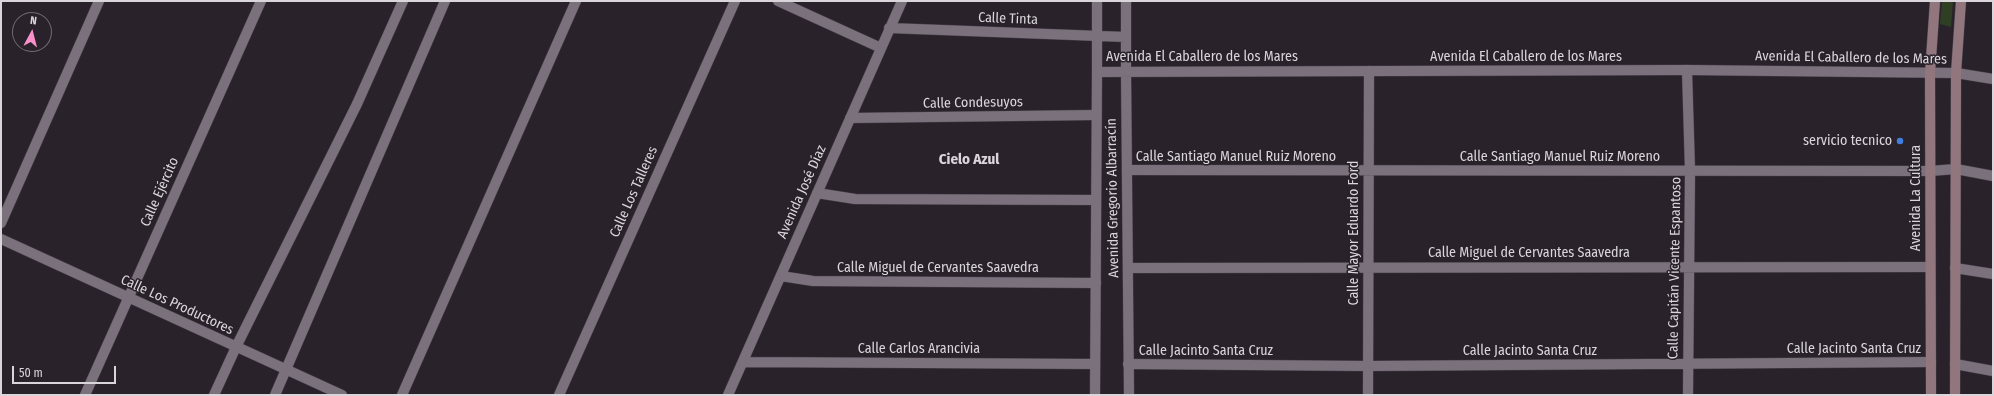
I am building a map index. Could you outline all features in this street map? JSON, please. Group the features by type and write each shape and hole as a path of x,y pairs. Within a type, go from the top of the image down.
{"main road":[{"name":"Avenida La Cultura","path":"1931,395 1930,73 1935,1"},
{"path":"1955,395 1956,73 1961,1"}],"street":[{"path":"1,223 99,1"},
{"name":"Calle Ejército","path":"85,395 261,1"},
{"path":"214,395 236,347 357,104 403,1"},
{"path":"275,395 444,1"},
{"path":"402,395 576,1"},
{"name":"Calle Los Talleres","path":"559,395 735,1"},
{"path":"778,1 881,48"},
{"name":"Avenida José Díaz","path":"728,395 902,1"},
{"name":"Avenida Gregorio Albarracín","path":"1095,395 1096,1"},
{"name":"Avenida Gregorio Albarracín","path":"1126,1 1129,395"},
{"name":"Calle Tinta","path":"889,28 1126,37"},
{"name":"Avenida El Caballero de los Mares","path":"1097,72 1126,70 1687,70 1956,73 1993,79"},
{"name":"Calle Capitán Vicente Espantoso","path":"1687,70 1690,171 1688,395"},
{"name":"Calle Mayor Eduardo Ford","path":"1368,395 1369,71"},
{"name":"Calle Condesuyos","path":"850,118 1096,115"},
{"name":"Calle Santiago Manuel Ruiz Moreno","path":"1127,170 1956,170 1993,176"},
{"path":"817,193 855,199 1096,200"},
{"name":"Calle Los Productores","path":"1,239 342,395"},
{"name":"Calle Miguel de Cervantes Saavedra","path":"1128,268 1930,267"},
{"path":"1955,268 1993,274"},
{"name":"Calle Miguel de Cervantes Saavedra","path":"781,276 813,281 1096,283"},
{"name":"Calle Carlos Arancivia","path":"743,362 1095,364"},
{"name":"Calle Jacinto Santa Cruz","path":"1128,364 1368,366 1931,362"},
{"path":"1955,364 1993,371"}],"green space":[{"path":"1942,1 1953,1 1951,27 1940,24"}],"place":[{"name":"servicio tecnico","path":"1900,141"}],"district":[{"name":"Cielo Azul","path":"969,160"}]}
